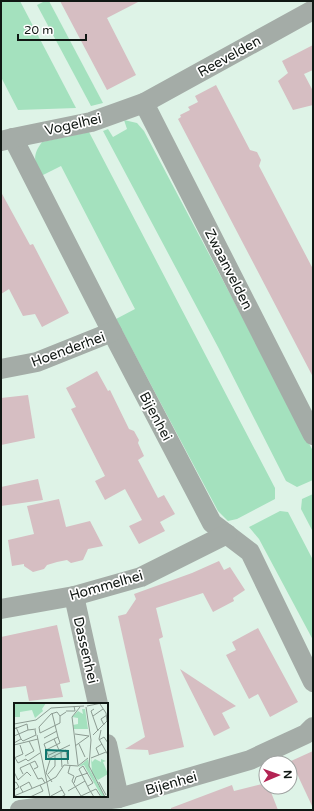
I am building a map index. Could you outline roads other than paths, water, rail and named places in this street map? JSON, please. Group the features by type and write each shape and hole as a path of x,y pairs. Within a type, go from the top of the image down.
{"street":[{"name":"Reevelden","path":"144,103 313,10"},
{"name":"Vogelhei","path":"7,139 91,122 144,103"},
{"name":"Zwaanvelden","path":"144,103 313,435"},
{"name":"Bijenhei","path":"7,139 112,332 212,523 250,552 313,682"},
{"name":"Hoenderhei","path":"1,368 37,362 112,332"},
{"name":"Hommelhei","path":"1,609 74,596 142,577 227,534"},
{"name":"Dassenhei","path":"74,596 98,703"},
{"name":"Bijenhei","path":"20,810 119,798 250,760 306,734 313,727"},
{"path":"108,748 119,798"}]}
